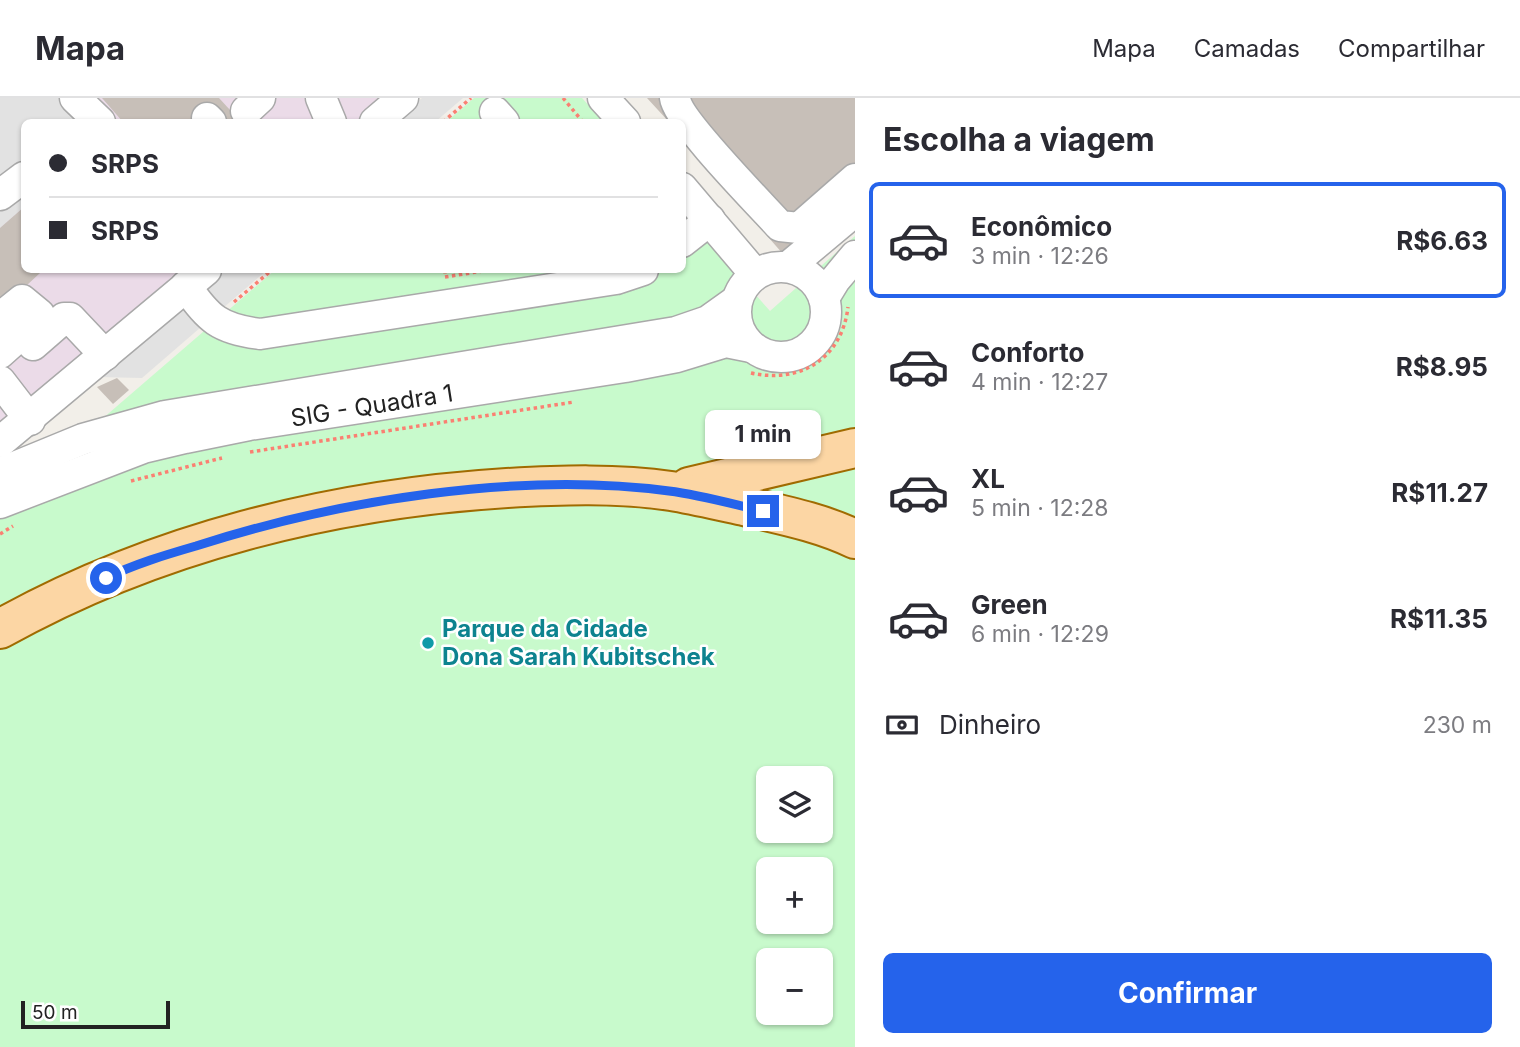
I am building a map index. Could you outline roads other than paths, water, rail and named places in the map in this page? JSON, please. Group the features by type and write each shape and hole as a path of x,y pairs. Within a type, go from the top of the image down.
{"main road":[{"path":"670,491 731,480 816,455 855,448"},
{"path":"816,455 803,486 803,499 811,512 841,532"},
{"path":"0,629 126,568 295,518 387,500 474,490 573,484 670,491 841,532"}],"street":[{"path":"75,98 95,119"},
{"path":"321,98 330,119"},
{"path":"603,98 622,119"},
{"path":"675,98 676,106 696,132 780,226 799,228 855,179"},
{"path":"0,195 21,179"},
{"path":"686,193 755,274"},
{"path":"788,267 855,211"},
{"path":"686,239 710,220"},
{"path":"837,298 804,273 788,267 771,268 755,274 743,286 736,301 735,318 746,359 766,355 782,358 806,350 823,331 827,315 837,298 855,256"},
{"path":"0,442 30,420 196,278 205,313 214,321 235,331 260,334 617,279 632,273"},
{"path":"0,318 22,300 39,314 38,319 0,353"},
{"name":"SIG - Quadra 1","path":"0,473 83,439 165,416 676,332 708,321 736,301"},
{"path":"33,345 64,318 70,318 105,355"},
{"name":"SIG - Quadra 1","path":"12,511 143,448 185,438 249,425 625,367 677,357 726,342 746,359"},
{"path":"0,381 30,420"}],"place":[{"name":"Parque da Cidade Dona Sarah Kubitschek","path":"428,643"}]}
